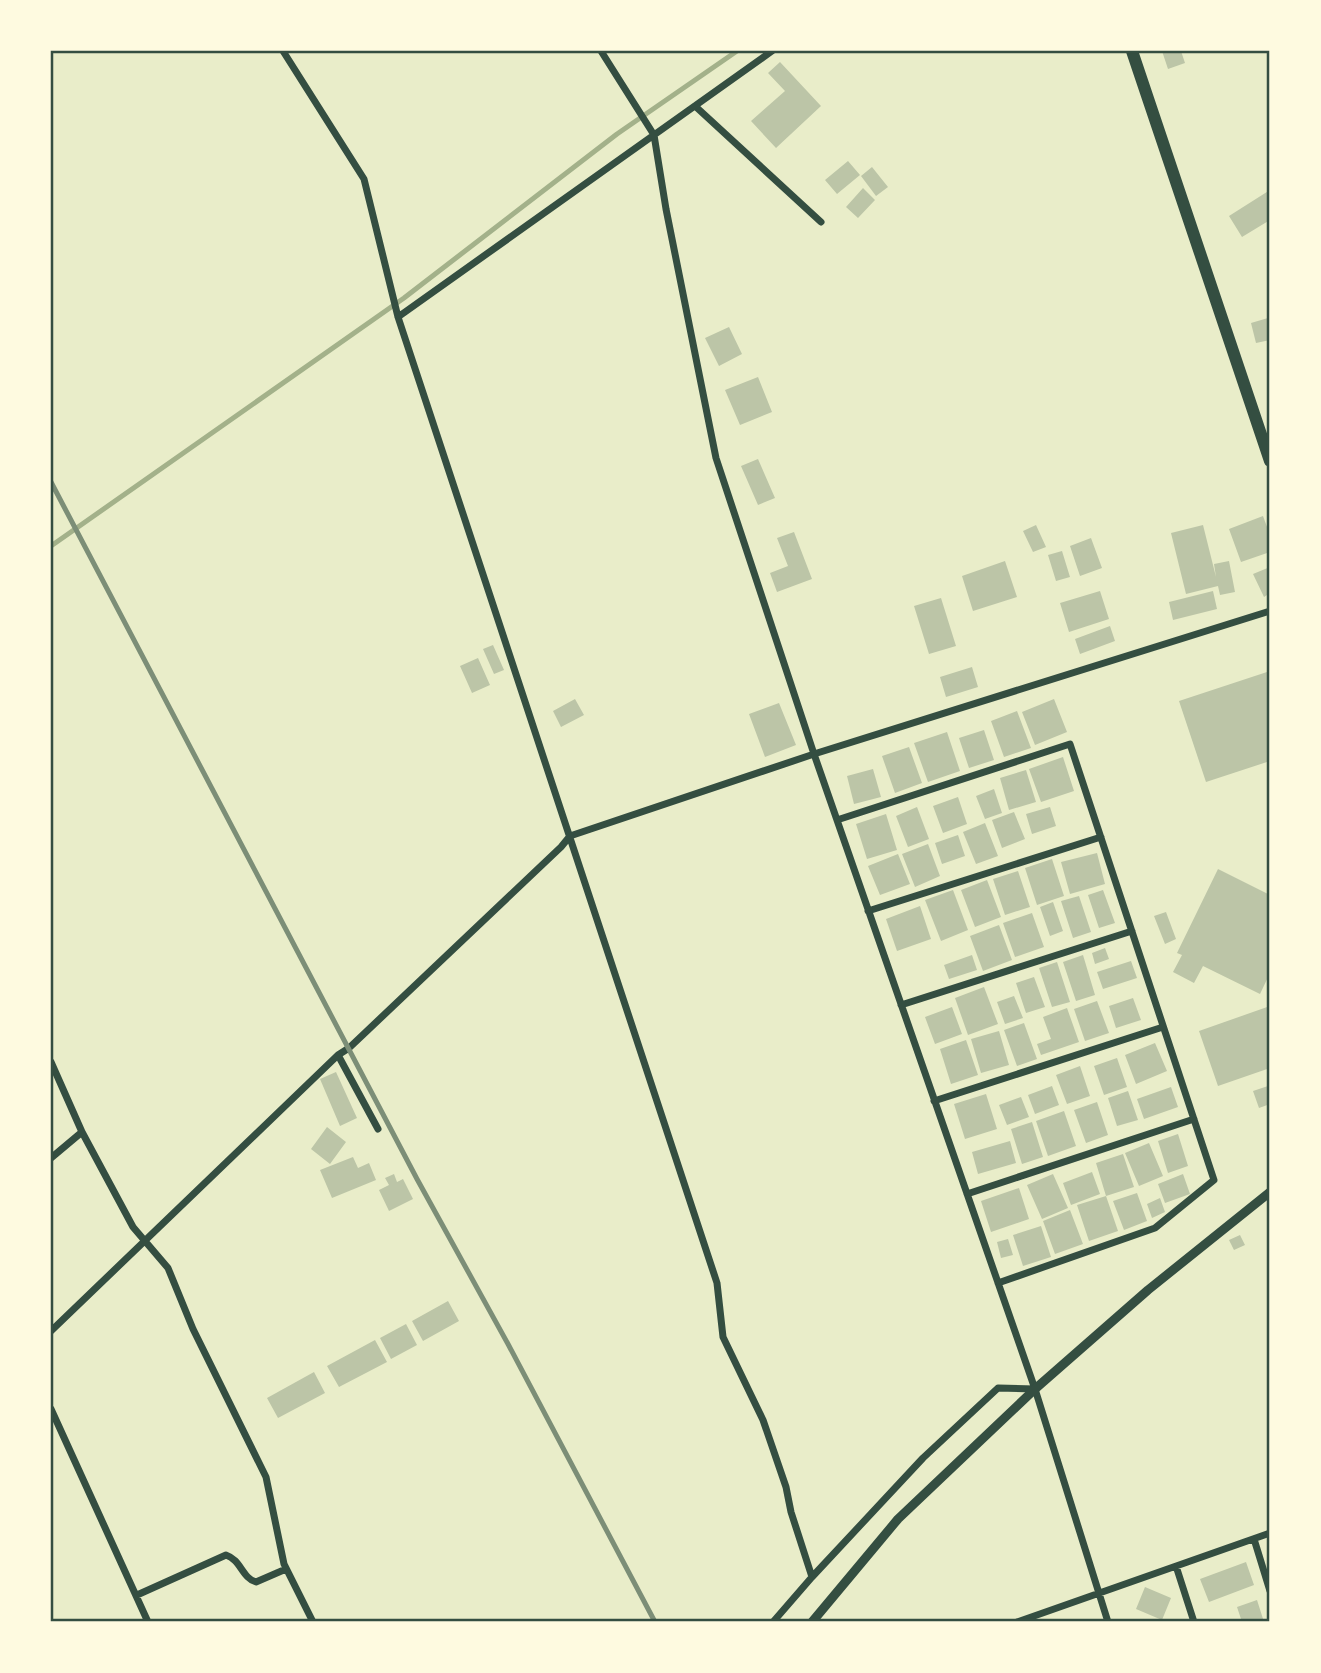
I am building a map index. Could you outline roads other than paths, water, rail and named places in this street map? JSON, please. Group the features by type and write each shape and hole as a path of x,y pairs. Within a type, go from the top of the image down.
{"main road":[{"path":"1132,51 1270,461"}],"street":[{"path":"283,51 365,179 398,317 717,1283 723,1337 763,1420 812,1577"},
{"path":"601,51 654,135 666,209 716,458 814,754 1035,1389 1108,1622"},
{"path":"398,317 772,51"},
{"path":"695,106 821,222"},
{"path":"51,1331 338,1055 561,847 570,835 814,754 1270,611"},
{"path":"837,820 1070,744 1214,1180 1155,1228 998,1283"},
{"path":"869,911 1101,837"},
{"path":"901,1005 1132,931"},
{"path":"934,1101 1163,1027"},
{"path":"338,1055 378,1129"},
{"path":"51,1062 82,1132 133,1227 168,1268 193,1329 266,1478 286,1569 313,1622"},
{"path":"967,1194 1194,1119"},
{"path":"51,1158 82,1132"},
{"path":"813,1622 898,1519 1035,1389 1148,1290 1270,1192"},
{"path":"773,1622 923,1458 998,1388 1035,1389"},
{"path":"51,1409 148,1622"},
{"path":"1017,1622 1270,1533"},
{"path":"1254,1539 1270,1591"},
{"path":"136,1595 226,1555 234,1558 249,1580 256,1582 286,1569"},
{"path":"1176,1566 1195,1622"}],"waterway":[{"path":"51,546 404,298 617,134 737,51"}],"railway":[{"path":"51,482 417,1179 655,1622"}]}
